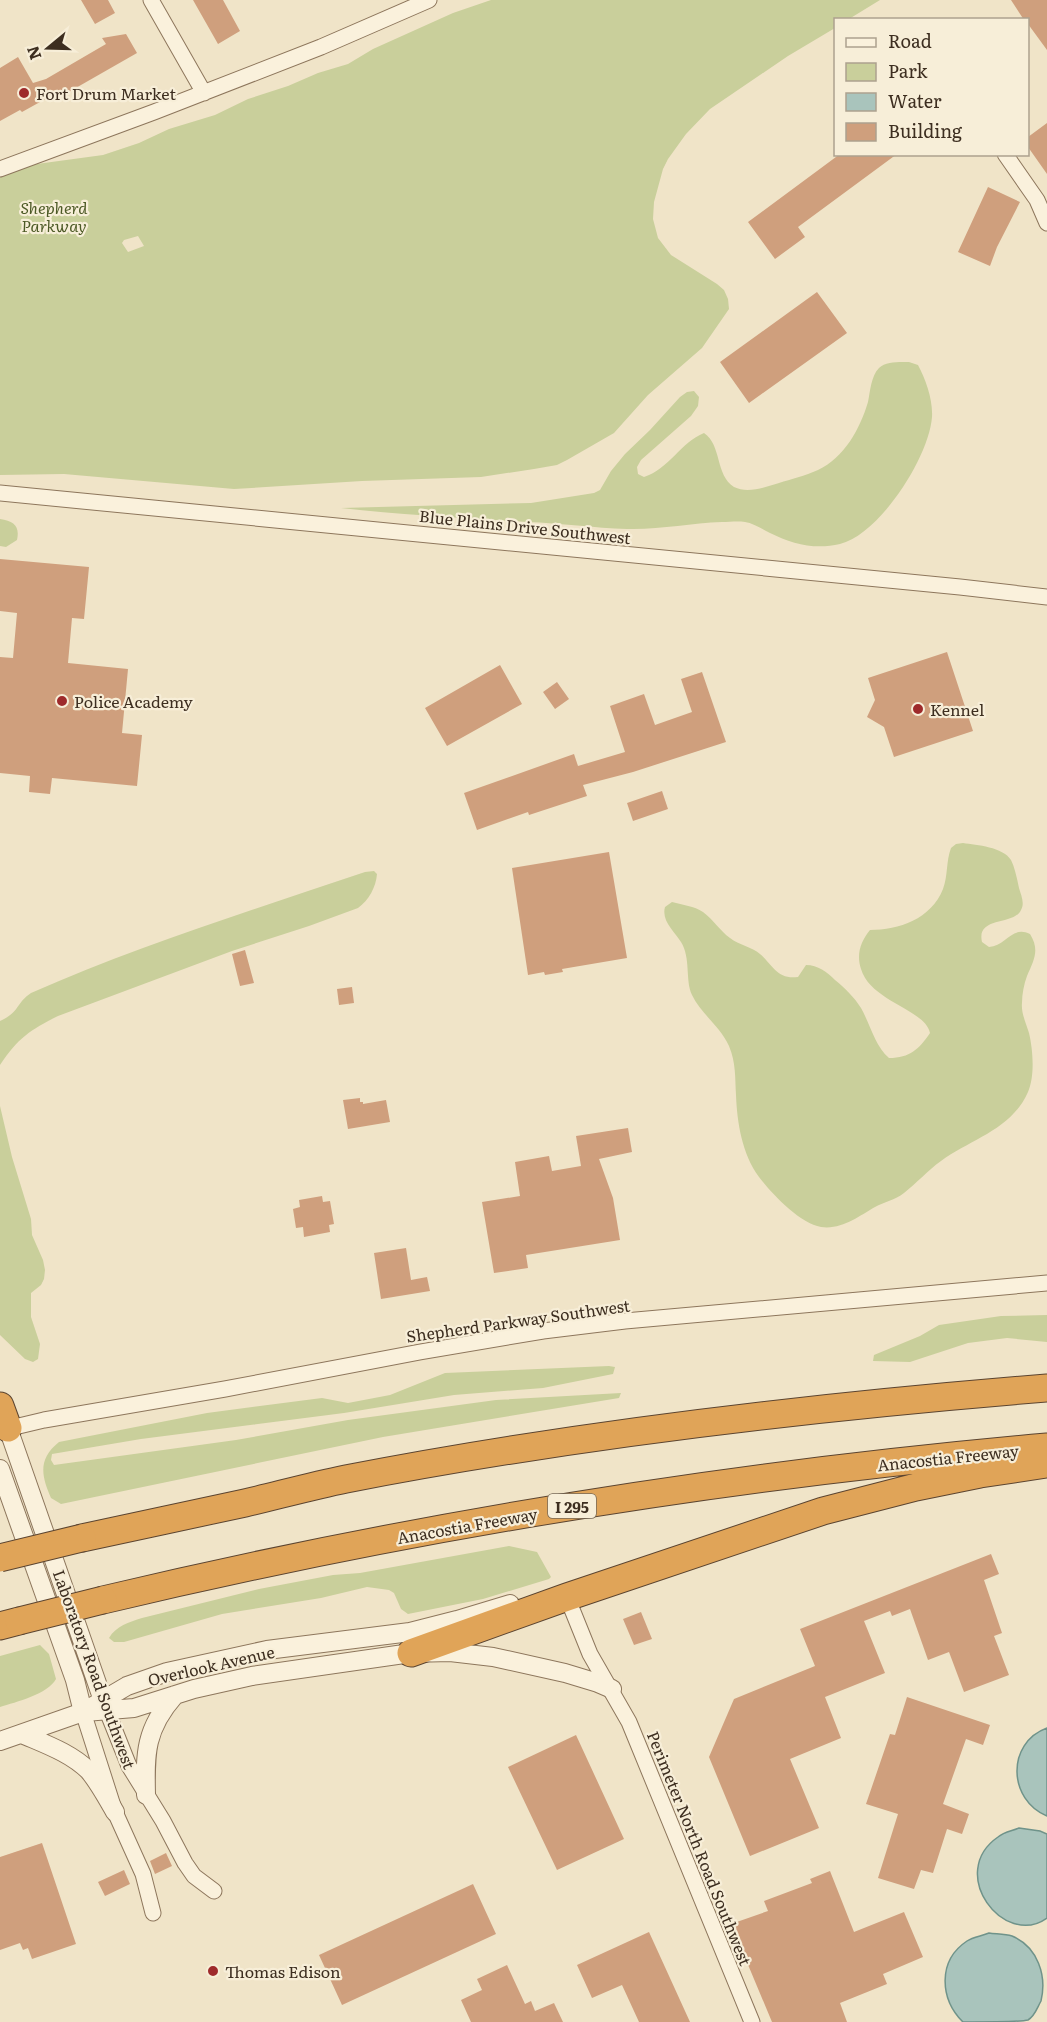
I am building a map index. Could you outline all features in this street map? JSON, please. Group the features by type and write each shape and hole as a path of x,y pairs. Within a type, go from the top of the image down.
{"highway":[{"path":"987,1393 1047,1377"},
{"path":"0,1544 79,1532 471,1457 664,1428 860,1404 1047,1388"},
{"name":"Anacostia Freeway","path":"9,1624 179,1582 370,1542 583,1504 810,1472 1047,1447"},
{"path":"411,1653 567,1597 823,1511 937,1482 1047,1463"},
{"path":"0,1558 79,1532"}],"street":[{"path":"151,0 204,93"},
{"path":"0,169 321,47 429,0"},
{"path":"1006,156 1037,200 1047,223"},
{"name":"Blue Plains Drive Southwest","path":"0,493 949,585 1047,597"},
{"name":"Shepherd Parkway Southwest","path":"3,1422 44,1420 543,1331 625,1321 1047,1283"},
{"name":"Laboratory Road Southwest","path":"3,1422 124,1755 189,1870 199,1881 214,1891"},
{"name":"Laboratory Road Southwest","path":"0,1469 75,1680 115,1812 143,1874 153,1913"},
{"name":"Overlook Avenue","path":"0,1741 105,1705 127,1686 146,1679 231,1657 410,1632 536,1596 553,1594 567,1597"},
{"path":"567,1597 590,1654 612,1689"},
{"name":"Overlook Avenue","path":"105,1705 134,1708 175,1695 252,1676 411,1653 461,1653 501,1658 565,1673 612,1689"},
{"name":"Perimeter North Road Southwest","path":"612,1689 635,1737 753,2022"},
{"path":"146,1796 147,1746 158,1718 175,1695"},
{"path":"22,1734 56,1749 84,1767 96,1780 115,1812"}],"green space":[{"name":"Shepherd Parkway","path":"491,0 880,0 851,18 834,18 834,29 788,56 710,109 686,134 668,159 654,202 653,219 658,238 671,255 724,290 729,309 702,348 648,395 614,433 567,460 557,465 481,477 234,489 64,474 0,475 0,169 103,155 139,143 169,129 215,115 248,99 318,73 348,64 373,49 453,13","holes":["138,236 144,246 128,252 122,243 124,240"]},
{"path":"909,362 918,365 930,397 932,417 929,434 912,472 886,510 871,526 840,544 804,545 742,522 627,529 341,508 531,503 594,493 600,490 611,471 625,454 680,397 687,392 694,391 699,397 698,406 691,416 641,460 637,467 638,474 644,477 653,473 688,443 704,433 714,445 728,482 739,489 762,488 813,472 836,458 856,432 868,402 876,371 885,364"},
{"path":"0,519 15,525 18,531 17,540 6,547 0,546"},
{"path":"963,843 989,847 1007,856 1014,866 1022,899 1023,905 1017,915 985,928 982,942 989,947 995,946 1018,932 1024,932 1030,934 1035,945 1034,960 1025,982 1022,1000 1032,1055 1032,1078 1028,1092 1021,1105 1002,1124 941,1161 901,1195 843,1224 829,1227 813,1225 795,1214 778,1199 759,1177 748,1158 739,1127 733,1058 721,1032 692,995 684,948 667,922 665,907 672,902 700,910 730,938 757,952 780,974 798,977 806,965 814,966 829,974 858,1004 884,1053 889,1058 896,1058 918,1048 930,1033 919,1018 875,990 861,969 860,948 870,930 903,925 931,908 943,889 951,848"},
{"path":"374,871 377,874 373,888 369,897 358,908 232,951 58,1016 25,1036 0,1065 0,1021 15,1011 31,993 113,959 239,914"},
{"path":"0,1106 12,1157 31,1219 32,1235 45,1270 41,1285 31,1293 31,1317 40,1344 38,1359 33,1362 25,1359 0,1335"},
{"path":"1047,1315 1047,1342 1007,1338 968,1343 910,1362 873,1361 874,1355 920,1336 939,1325 1001,1316"},
{"path":"615,1367 613,1374 543,1388 454,1395 344,1413 141,1439 52,1454 51,1460 54,1465 496,1400 621,1393 619,1398 383,1437 61,1504 51,1498 45,1482 43,1468 47,1455 59,1442 207,1413 322,1398 348,1403 390,1395 445,1373"},
{"path":"509,1546 537,1552 551,1577 483,1599 408,1614 401,1609 394,1593 389,1590 367,1587 321,1598 222,1614 124,1642 114,1642 109,1638 119,1627 137,1620 259,1589"},
{"path":"40,1645 49,1654 56,1679 39,1693 0,1707 0,1656"}],"water":[{"path":"1047,1728 1047,1816 1034,1808 1025,1798 1019,1785 1017,1772 1024,1746 1034,1735"},
{"path":"1019,1828 1047,1834 1047,1918 1030,1925 1014,1923 999,1915 987,1903 979,1887 978,1869 983,1852 1000,1835"},
{"path":"989,1933 1012,1936 1021,1941 1028,1947 1038,1963 1043,1991 1041,2001 1028,2020 963,2022 955,2013 950,2002 945,1980 950,1959 967,1941"}],"building":[{"path":"81,0 108,0 115,13 95,24"},
{"path":"193,0 223,0 240,31 218,44"},
{"path":"1011,0 1047,0 1047,50 1029,25 1029,18 1023,18"},
{"path":"126,34 137,53 60,97 58,92 0,121 0,68 18,57 33,83 46,79 106,44 102,38"},
{"path":"1047,123 1047,174 1029,148 1029,136"},
{"path":"837,156 894,156 798,227 805,237 775,259 748,222"},
{"path":"988,187 1020,202 990,266 958,252"},
{"path":"817,292 847,333 749,403 720,362"},
{"name":"Police Academy","path":"0,559 89,567 84,619 72,618 68,663 128,669 122,733 142,735 137,786 52,778 50,794 29,792 30,776 0,773 0,657 13,658 17,613 0,611"},
{"name":"Kennel","path":"947,652 973,731 894,757 884,727 867,717 875,700 868,678"},
{"path":"500,665 522,704 447,746 425,708"},
{"path":"702,672 726,742 633,772 583,785 587,796 529,815 528,812 477,830 464,793 574,754 578,766 625,752 610,706 644,694 655,725 692,712 681,679"},
{"path":"557,682 569,699 555,709 543,692"},
{"path":"662,791 668,809 633,821 627,803"},
{"path":"609,852 627,958 562,969 563,972 528,975 512,868"},
{"path":"245,950 254,983 240,986 232,954"},
{"path":"352,987 354,1003 339,1005 337,989"},
{"path":"360,1098 363,1104 386,1100 390,1122 348,1129 343,1100"},
{"path":"628,1128 632,1152 599,1159 613,1198 620,1240 526,1255 528,1268 494,1273 482,1202 520,1196 515,1162 549,1156 552,1171 581,1166 576,1136"},
{"path":"322,1196 323,1202 330,1201 334,1224 329,1225 330,1232 304,1237 303,1227 296,1228 293,1209 300,1207 299,1200"},
{"path":"406,1248 411,1280 427,1277 430,1291 381,1299 374,1253"},
{"path":"991,1554 999,1574 984,1580 1002,1633 994,1636 1009,1675 964,1692 949,1652 928,1660 910,1609 892,1616 890,1611 864,1621 885,1673 825,1697 841,1738 790,1759 819,1828 750,1856 709,1757 734,1699 815,1666 800,1629"},
{"path":"641,1612 652,1639 634,1645 623,1619"},
{"path":"907,1697 990,1725 983,1745 966,1739 943,1804 969,1814 962,1834 947,1829 933,1873 921,1870 914,1889 878,1878 898,1814 866,1804 890,1734 895,1735"},
{"path":"576,1735 624,1839 557,1870 508,1767"},
{"path":"42,1843 76,1944 32,1959 28,1948 23,1950 20,1943 0,1950 0,1857"},
{"path":"166,1853 172,1866 155,1874 150,1861"},
{"path":"124,1870 130,1884 105,1896 98,1882"},
{"path":"830,1871 854,1932 904,1912 923,1957 883,1974 887,1984 840,2003 847,2022 772,2022 731,1924 768,1911 764,1901 812,1883 810,1879"},
{"path":"473,1884 496,1934 342,2005 319,1955"},
{"path":"649,1932 690,2022 639,2022 622,1985 592,1998 577,1965"},
{"path":"507,1965 525,2004 531,2001 535,2011 554,2003 563,2022 471,2022 461,2000 482,1990 477,1979"}],"place":[{"name":"Fort Drum Market","path":"24,93"},
{"name":"Police Academy","path":"62,701"},
{"name":"Kennel","path":"918,709"},
{"name":"Thomas Edison","path":"213,1971"}]}
